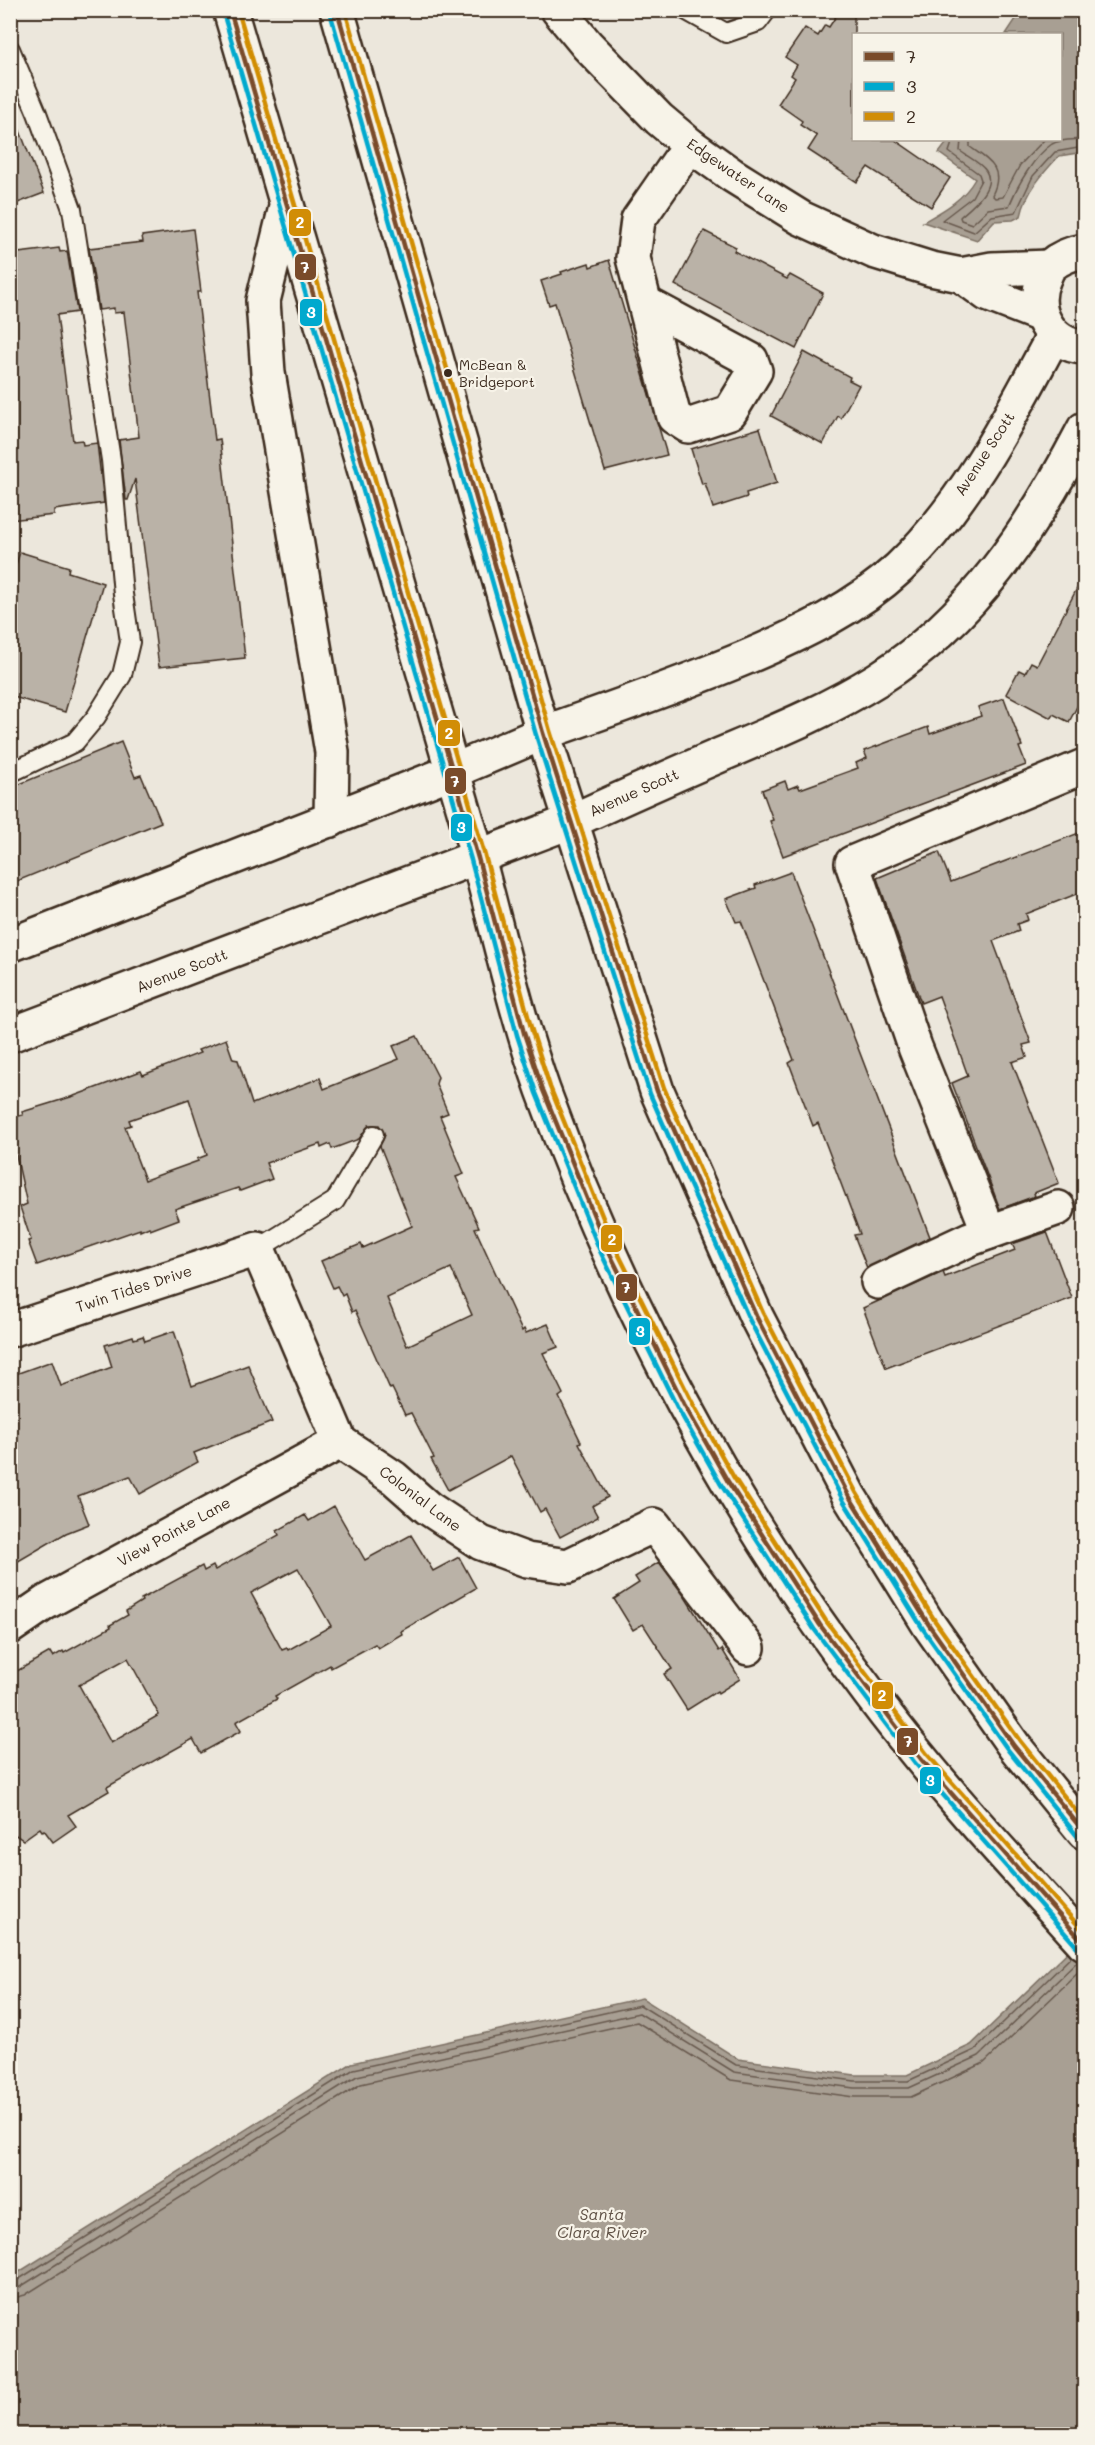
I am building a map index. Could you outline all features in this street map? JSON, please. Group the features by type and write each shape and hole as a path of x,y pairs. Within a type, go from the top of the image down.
{"main road":[{"path":"230,10 478,858 510,984 543,1088 580,1186 640,1317 710,1450 784,1574 870,1694 957,1804 1084,1943"},
{"path":"337,10 543,734 657,1091 756,1316 849,1496 929,1625 1014,1746 1084,1831"},
{"name":"Edgewater Lane","path":"570,15 659,119 732,176 801,218 873,251 931,269 961,275 992,269 1049,267"},
{"path":"645,303 633,258 638,220 690,145"},
{"path":"286,205 263,301 268,373 332,752 331,819"},
{"path":"1048,325 1039,293 1049,267 1070,254 1084,251"},
{"name":"Edgewater Lane","path":"961,275 987,294 1048,325 1066,343 1084,347"},
{"name":"Avenue Scott","path":"10,945 543,734 704,675 797,635 832,616 898,568 928,537 1008,421 1048,325"},
{"name":"Avenue Scott","path":"10,1035 572,821 652,784 813,716 878,679 912,654 944,627 980,590 1013,550 1042,506 1084,429"},
{"path":"989,1232 915,1047 852,863 1081,770 1084,766"},
{"path":"878,1282 989,1232 1058,1208"},
{"path":"258,1249 340,1442"},
{"name":"Twin Tides Drive","path":"10,1330 258,1249"},
{"name":"View Pointe Lane","path":"10,1627 45,1603 340,1442"},
{"name":"Colonial Lane","path":"340,1442 394,1478 428,1508 481,1543 527,1560 568,1566 654,1525 748,1648"}],"lane":[{"path":"685,10 726,33 758,22 767,10"},
{"path":"10,49 37,113 72,209 111,460 123,594 130,642 122,675 96,717 75,742 10,773"},
{"path":"258,1249 335,1201 374,1135"}],"water":[{"path":"1004,11 1084,11 1084,152 1059,156 1031,191 1021,216 1013,220 994,221 977,240 923,222 959,199 975,179 939,153 948,141 1062,141 1062,33 1007,33 1016,19"},
{"name":"Santa Clara River","path":"1084,1936 1084,2434 11,2434 11,2277 352,2063 642,1998 738,2059 855,2075 907,2075 971,2045"}],"building":[{"path":"840,10 854,10 852,141 896,141 950,178 931,207 868,167 857,182 808,150 817,136 800,125 802,121 778,104 795,78 791,75 797,65 785,57 805,28 818,36 825,25 829,27"},
{"path":"10,113 13,113 44,193 10,206"},
{"path":"193,229 201,292 197,292 215,440 220,439 245,658 159,667 135,479 128,500 126,500 119,440 139,437 124,312 114,313 114,308 99,310 89,248 143,242 142,236"},
{"path":"704,231 736,247 734,251 787,279 790,275 823,293 796,349 675,285"},
{"path":"59,248 60,252 67,251 77,312 57,315 73,441 82,440 83,445 97,443 104,503 54,510 54,515 10,520 10,254"},
{"path":"609,260 667,455 605,471 555,303 549,305 541,281 589,263 590,267"},
{"path":"804,352 850,377 849,380 859,385 841,418 838,416 823,444 771,416"},
{"path":"760,428 777,483 746,493 747,497 713,508 705,483 702,484 691,449"},
{"path":"20,552 69,567 68,572 103,583 65,712 10,696 10,583"},
{"path":"1084,575 1084,693 1069,722 1053,714 1051,718 1006,694 1019,670 1025,673 1031,662 1037,665"},
{"path":"1004,698 1022,746 1019,747 1026,765 783,856 762,790 785,781 788,789 798,785 800,789 858,768 856,763 867,758 864,751 928,727 930,734 981,716 978,707"},
{"path":"121,742 135,777 141,775 161,822 10,884 10,788"},
{"path":"1084,831 1084,891 1026,914 1028,920 1017,924 1019,931 993,941 1031,1043 1023,1045 1027,1057 1012,1062 1059,1183 1034,1193 1035,1196 1000,1209 952,1083 968,1076 939,996 921,1003 877,878 939,852 951,882"},
{"path":"791,872 930,1237 867,1268 854,1235 860,1234 818,1123 813,1126 789,1063 794,1060 741,921 736,922 726,899 756,888 755,885"},
{"path":"417,1036 438,1077 436,1084 448,1113 440,1116 464,1174 456,1177 479,1227 475,1228 522,1331 524,1329 526,1333 548,1324 558,1347 543,1353 563,1394 559,1397 581,1442 579,1443 608,1497 592,1506 598,1517 560,1537 545,1509 540,1512 511,1456 448,1490 431,1459 434,1458 411,1413 405,1415 392,1388 390,1389 355,1310 352,1312 345,1294 342,1296 337,1286 333,1288 321,1261 361,1244 363,1248 412,1226 380,1146 385,1135 379,1125 369,1125 359,1139 332,1149 330,1144 321,1148 320,1144 266,1163 272,1179 240,1191 238,1188 175,1209 179,1219 150,1230 149,1227 140,1231 140,1229 37,1265 28,1241 31,1240 20,1207 27,1204 16,1155 10,1157 10,1118 141,1071 143,1075 200,1053 198,1050 226,1039 233,1059 238,1060 252,1104 320,1078 324,1089 399,1059 393,1046","holes":["189,1099 207,1155 197,1159 198,1161 145,1180 125,1127 131,1125 129,1120","451,1268 472,1315 407,1346 387,1298"]},
{"path":"1047,1232 1072,1298 886,1368 863,1308 943,1272 945,1277 1015,1250 1012,1244"},
{"path":"174,1331 192,1386 248,1365 272,1422 194,1453 198,1462 140,1494 130,1476 78,1496 89,1524 66,1533 10,1566 10,1376 52,1361 61,1386 112,1367 105,1345 133,1336 134,1339 143,1336 145,1341"},
{"path":"334,1506 365,1560 411,1535 433,1571 459,1557 476,1588 401,1631 402,1634 378,1648 375,1644 331,1668 330,1665 275,1696 277,1699 236,1722 241,1731 201,1753 193,1739 107,1787 109,1791 68,1815 76,1826 53,1842 40,1828 23,1840 10,1831 10,1675 50,1652 53,1657 63,1651 64,1653 111,1627 110,1625 128,1615 126,1611 142,1601 141,1599 202,1566 204,1571 213,1566 215,1570 279,1535 277,1531 305,1515 309,1521","holes":["298,1568 331,1626 288,1650 287,1648 282,1650 251,1593","128,1658 159,1715 111,1743 79,1685"]},
{"path":"659,1562 685,1597 719,1651 722,1649 740,1679 687,1710 664,1674 672,1669 643,1624 633,1630 614,1599 639,1583 635,1577"}],"transit line":[{"name":"7","path":"230,10 478,858 524,1033 543,1090 607,1248 684,1404 727,1480 820,1625 921,1759 1084,1943"},
{"name":"2","path":"238,10 485,856 532,1031 550,1087 614,1245 691,1400 733,1476 826,1621 927,1754 1084,1932"},
{"name":"7","path":"337,10 543,733 657,1091 756,1316 849,1496 929,1625 1014,1746 1084,1832"},
{"name":"2","path":"345,10 550,731 664,1088 763,1313 856,1492 935,1621 1020,1741 1084,1821"},
{"name":"3","path":"223,12 471,860 517,1035 536,1093 600,1251 677,1407 720,1483 814,1629 915,1763 1078,1948"},
{"name":"3","path":"330,12 536,735 650,1094 749,1319 843,1500 923,1629 1008,1750 1078,1837"}],"place":[{"name":"McBean & Bridgeport","path":"448,373"}]}
